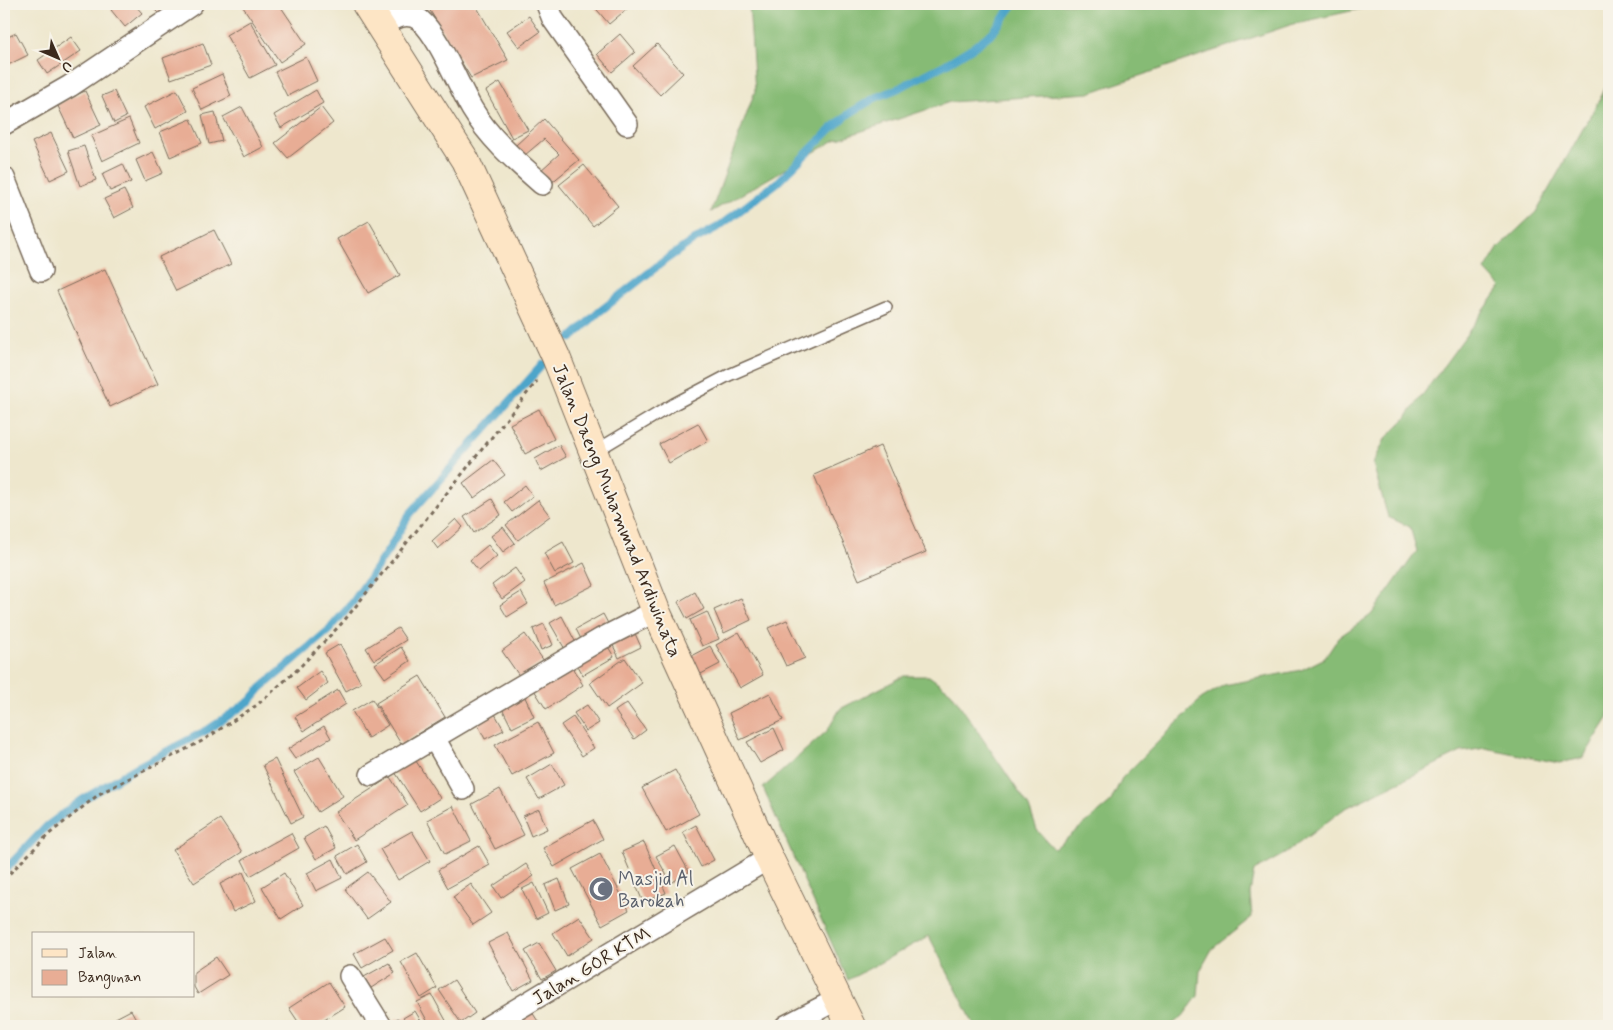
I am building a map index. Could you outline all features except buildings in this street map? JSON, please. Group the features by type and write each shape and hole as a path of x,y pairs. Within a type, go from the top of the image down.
{"main road":[{"name":"Jalan Daeng Muhammad Ardiwinata","path":"366,4 382,26 465,160 556,357 656,611 769,858 851,1026"}],"street":[{"path":"4,124 70,86 192,4"},
{"path":"547,4 553,19 627,124"},
{"path":"382,26 397,16 407,15 419,19 432,34 472,108 485,128 499,146 542,184"},
{"path":"4,178 41,271"},
{"path":"371,775 601,639 656,611"},
{"path":"434,738 463,789"},
{"name":"Jalan GOR KTM","path":"489,1026 769,858"},
{"path":"350,976 381,1026"},
{"path":"786,1026 838,999"}],"lane":[{"path":"594,452 674,404 729,375 886,308"}],"path":[{"path":"4,879 48,835 99,794 202,741 257,705 298,669 343,622 556,357"}],"green space":[{"path":"749,4 1382,4 1293,24 1089,93 950,102 835,140 711,212 755,91"},
{"path":"1609,79 1609,717 1583,758 1559,763 1485,748 1461,752 1344,809 1286,853 1254,871 1250,893 1252,917 1212,949 1200,971 1198,996 1183,1016 1170,1026 975,1026 929,936 848,980 763,788 827,731 840,709 904,676 929,676 951,692 1029,807 1037,830 1054,849 1110,803 1122,778 1201,699 1224,685 1301,670 1325,658 1339,637 1371,615 1417,551 1410,527 1388,517 1373,464 1385,439 1405,419 1501,287 1485,270 1499,247 1536,212 1602,95"}],"waterway":[{"path":"571,338 599,312 664,261 694,240 718,227 778,182 831,129 850,113 875,98 946,64 975,46 993,32 1014,4"},
{"path":"4,871 47,826 82,800 137,767 209,729 250,701 261,688 329,630 353,602 389,549 409,515 543,364"}],"place":[{"name":"Masjid Al Barokah","path":"601,889"}]}
